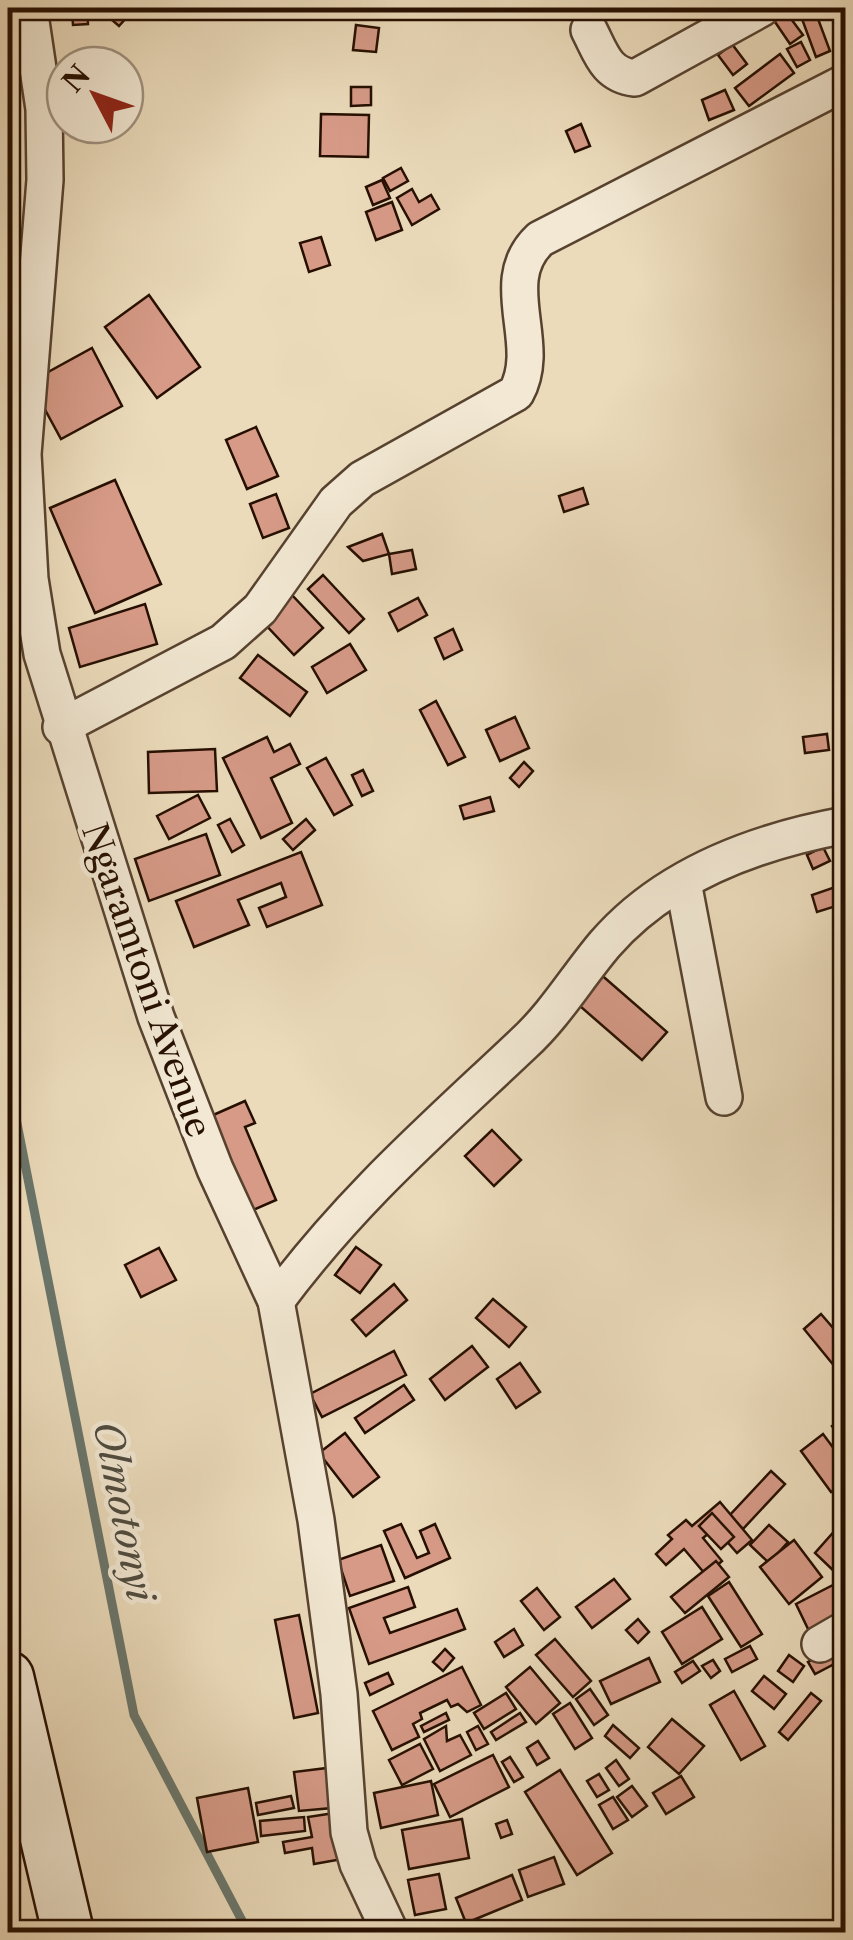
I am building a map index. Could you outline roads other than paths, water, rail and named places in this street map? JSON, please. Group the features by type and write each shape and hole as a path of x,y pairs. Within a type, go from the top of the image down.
{"street":[{"name":"Ngaramtoni Avenue","path":"29,8 44,109 45,180 23,454 30,579 42,654 61,727 183,1092 276,1301 316,1520 339,1694 349,1832 372,1899 390,1932"},
{"path":"588,30 607,65 618,76 634,78 762,8"},
{"path":"61,727 223,642 260,609 336,502 362,480 516,393 525,376 527,356 519,268 526,252 540,239 846,82"},
{"path":"276,1301 365,1192 526,1042 608,940 646,906 683,882 759,845 846,825"},
{"path":"683,882 724,1097"},
{"path":"8,1677 68,1932"}],"waterway":[{"name":"Olmotonyi","path":"8,1078 134,1715 248,1932"}]}
